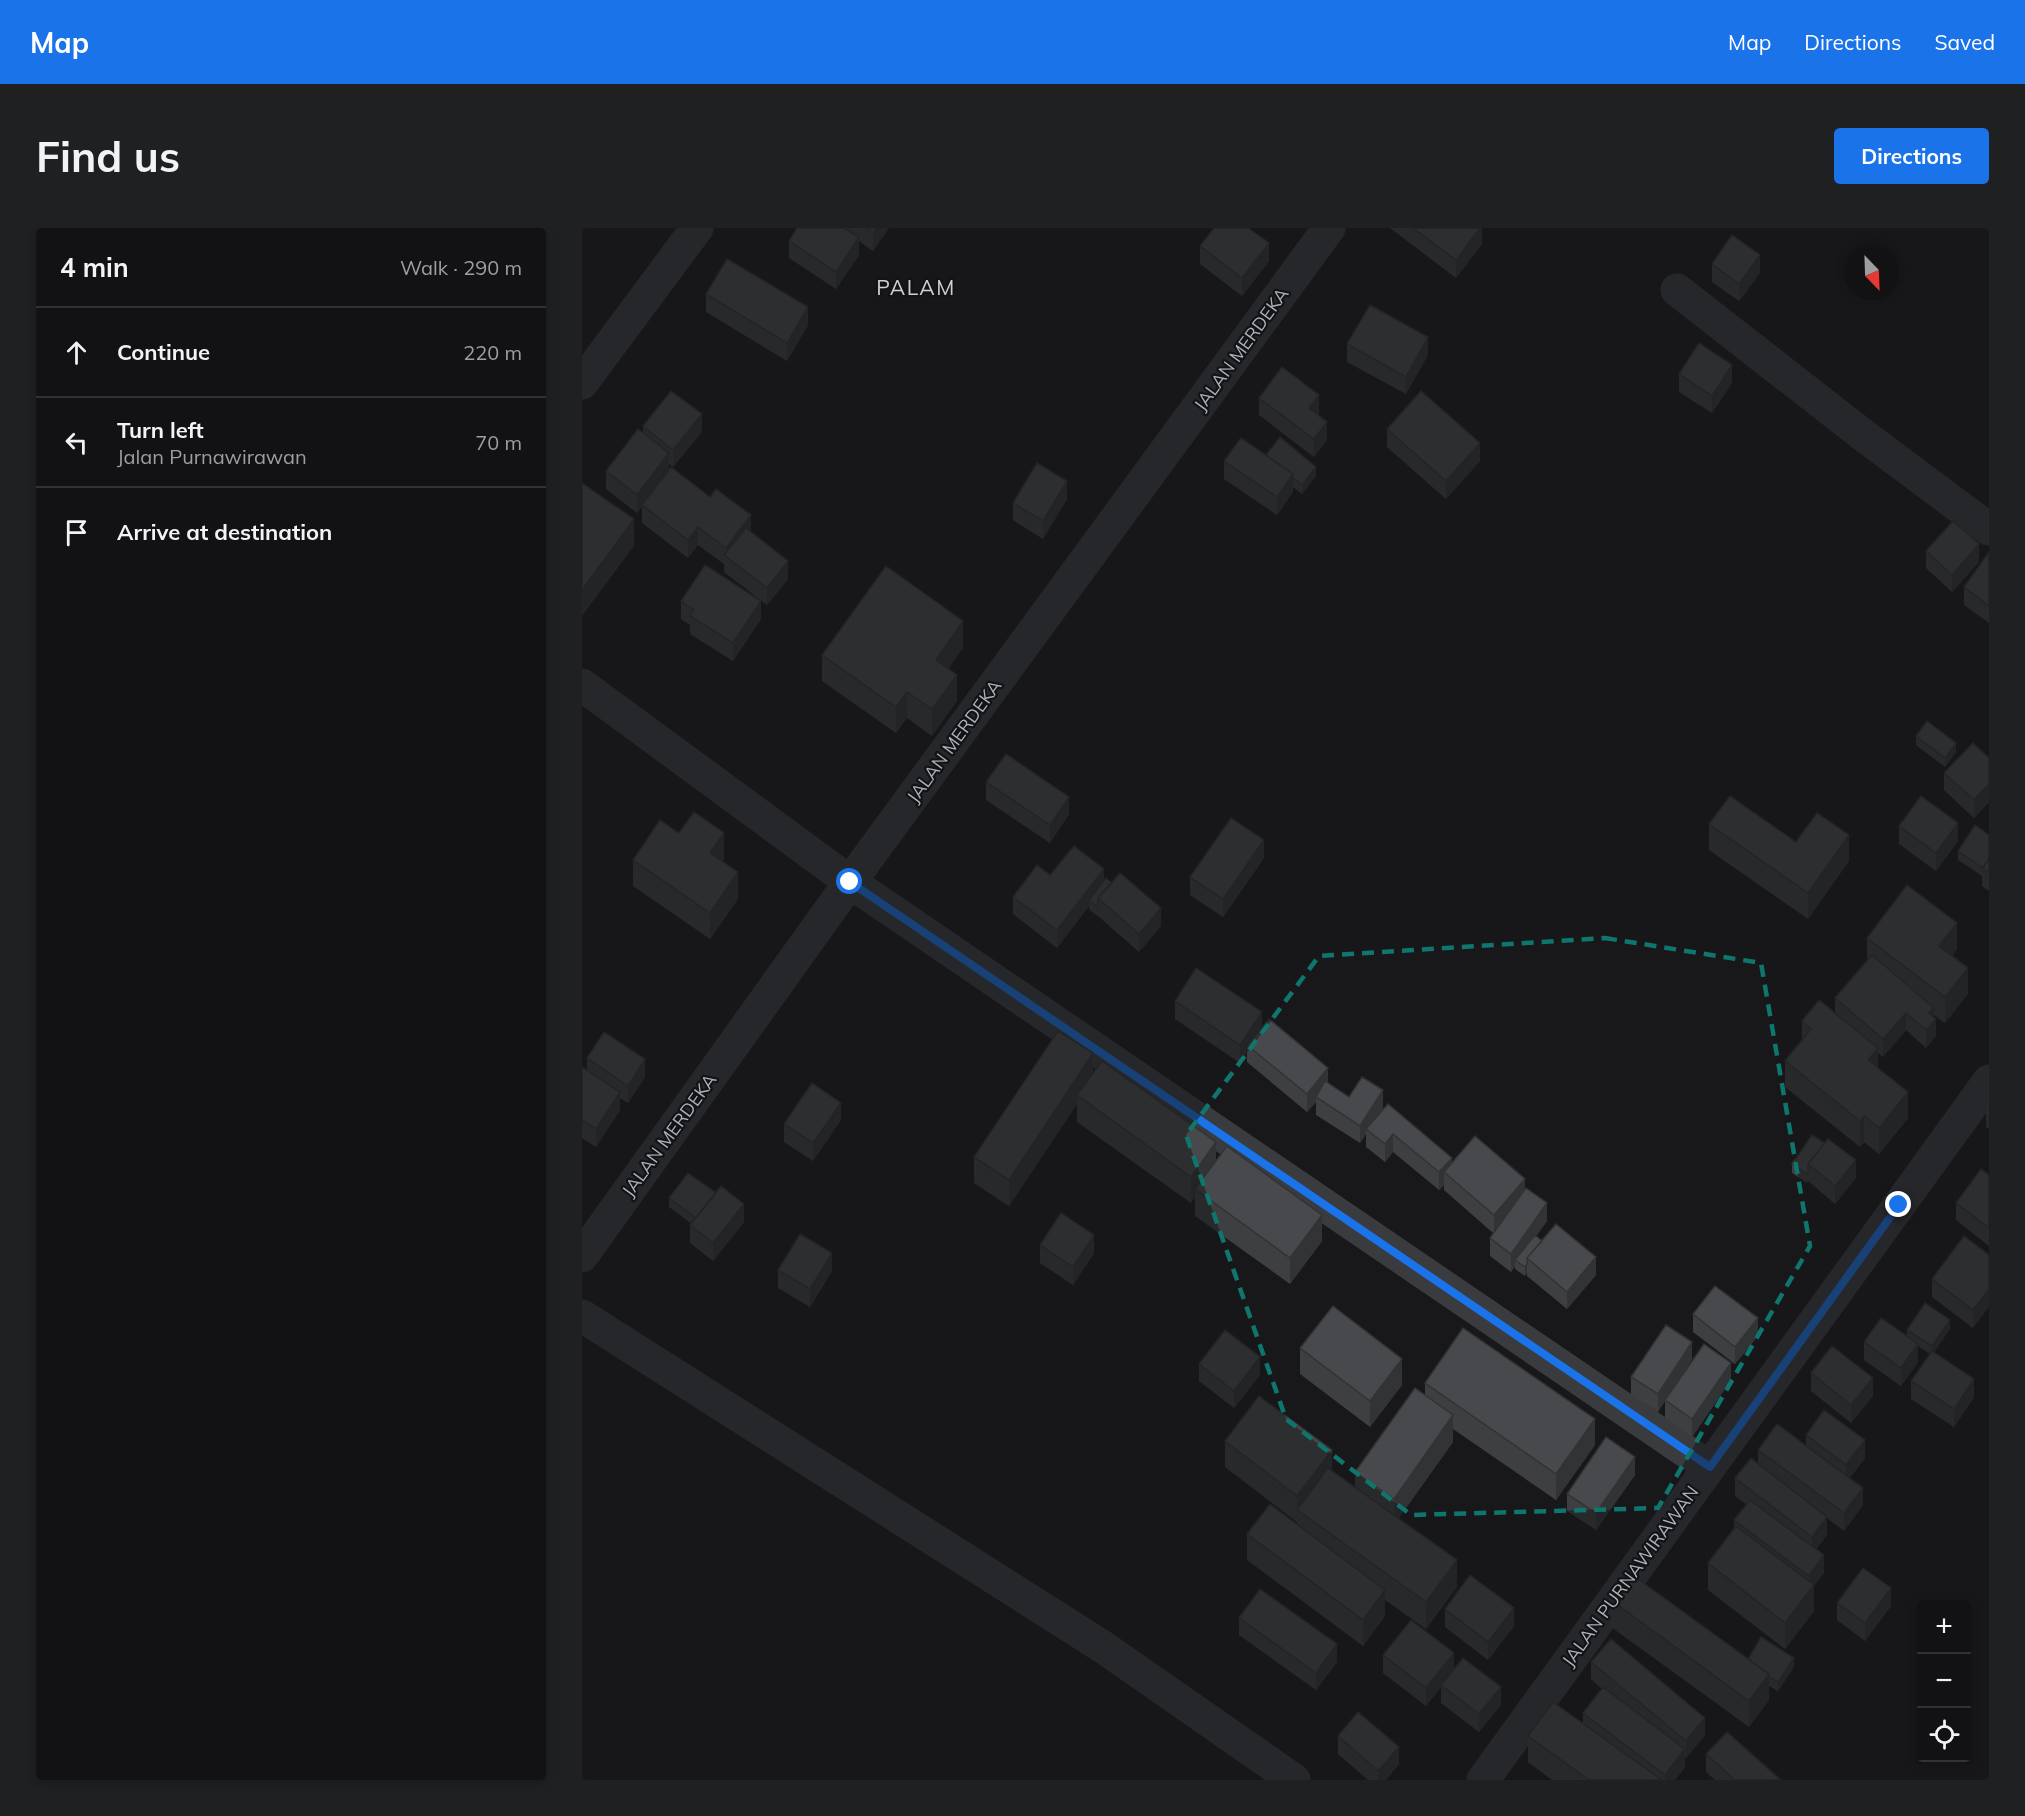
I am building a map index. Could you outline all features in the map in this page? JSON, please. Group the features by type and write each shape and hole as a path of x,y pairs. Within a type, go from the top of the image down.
{"street":[{"path":"582,383 697,228"},
{"name":"JALAN MERDEKA","path":"582,1256 850,882 1329,228"},
{"path":"1677,290 1867,438 1989,529"},
{"path":"582,686 850,882 1710,1467"},
{"name":"JALAN PURNAWIRAWAN","path":"1483,1780 1989,1081"},
{"path":"582,1316 1103,1647 1294,1780"}],"highlighted area":[{"path":"1605,938 1761,963 1810,1246 1658,1508 1411,1515 1286,1419 1186,1135 1319,956"}],"building":[{"path":"797,228 844,228 859,237 836,272 789,241"},
{"path":"866,228 877,228 873,233"},
{"path":"1214,228 1248,228 1269,243 1242,278 1200,246"},
{"path":"1413,228 1480,228 1456,260"},
{"path":"1732,235 1760,255 1739,284 1712,264"},
{"path":"727,259 808,307 787,343 706,294"},
{"path":"1370,305 1428,337 1406,377 1347,344"},
{"path":"1699,343 1732,365 1712,396 1679,374"},
{"path":"1282,367 1319,395 1309,408 1327,422 1314,439 1259,398"},
{"path":"671,391 702,414 673,450 643,426"},
{"path":"1421,391 1480,443 1446,481 1387,429"},
{"path":"638,429 669,453 637,495 606,471"},
{"path":"1280,437 1316,467 1302,485 1293,478 1293,474 1266,455"},
{"path":"1241,438 1293,474 1277,497 1224,461"},
{"path":"1037,463 1067,481 1043,521 1013,503"},
{"path":"671,467 710,497 716,489 751,515 726,548 698,527 688,540 642,505"},
{"path":"582,483 634,519 582,590"},
{"path":"1953,521 1979,544 1952,575 1926,551"},
{"path":"746,528 788,561 767,588 724,555"},
{"path":"1989,552 1989,606 1964,587"},
{"path":"705,565 761,601 733,643 690,616 694,610 681,601"},
{"path":"886,566 963,621 936,660 957,675 932,709 907,692 896,707 822,655"},
{"path":"1927,721 1956,743 1945,758 1916,736"},
{"path":"1973,743 1989,758 1989,784 1974,800 1944,773"},
{"path":"1006,754 1069,797 1050,825 986,782"},
{"path":"1730,796 1796,842 1817,813 1849,835 1808,893 1709,824"},
{"path":"1921,796 1958,823 1936,853 1899,826"},
{"path":"694,812 724,833 710,853 738,872 710,913 633,860 660,820 679,833"},
{"path":"1231,818 1264,840 1223,899 1190,877"},
{"path":"1975,825 1989,835 1989,859 1983,868 1958,851"},
{"path":"1074,846 1104,869 1057,930 1013,897 1037,865 1050,875"},
{"path":"1989,859 1989,873 1982,868"},
{"path":"1120,873 1161,908 1139,934 1098,898"},
{"path":"1106,878 1112,883 1098,898 1097,907 1089,900"},
{"path":"1907,885 1957,923 1939,946 1968,968 1945,997 1867,938"},
{"path":"1872,955 1934,1008 1929,1013 1936,1019 1926,1030 1906,1013 1883,1039 1835,998"},
{"path":"1196,968 1262,1012 1240,1045 1175,1001"},
{"path":"1819,1000 1878,1048 1868,1060 1908,1092 1879,1128 1864,1116 1860,1121 1785,1061 1811,1029 1802,1021"},
{"path":"1269,1019 1328,1068 1307,1094 1247,1045"},
{"path":"1058,1031 1093,1053 1009,1180 974,1157"},
{"path":"604,1032 645,1059 628,1086 587,1058"},
{"path":"1102,1061 1216,1142 1191,1177 1077,1095"},
{"path":"582,1067 620,1092 596,1129 582,1120"},
{"path":"1362,1077 1383,1090 1360,1126 1316,1097 1325,1081 1349,1097"},
{"path":"812,1083 841,1103 813,1143 784,1124"},
{"path":"1388,1104 1452,1158 1439,1172 1393,1134 1385,1144 1366,1129"},
{"path":"1812,1135 1825,1143 1808,1164 1807,1174 1792,1164"},
{"path":"1475,1136 1525,1179 1494,1215 1444,1172"},
{"path":"1828,1139 1856,1160 1835,1186 1808,1164"},
{"path":"1227,1146 1322,1215 1290,1258 1195,1189"},
{"path":"1981,1169 1989,1175 1989,1228 1956,1203"},
{"path":"688,1173 716,1193 696,1218 669,1198"},
{"path":"721,1186 744,1204 713,1243 690,1225"},
{"path":"1526,1188 1547,1203 1511,1254 1490,1238"},
{"path":"1061,1213 1094,1235 1073,1267 1040,1245"},
{"path":"1556,1224 1596,1257 1567,1292 1527,1258"},
{"path":"800,1234 832,1253 810,1289 778,1270"},
{"path":"1535,1235 1542,1241 1527,1258 1525,1267 1515,1260"},
{"path":"1964,1236 1989,1255 1989,1289 1973,1310 1932,1279"},
{"path":"1715,1286 1758,1318 1735,1347 1693,1314"},
{"path":"1925,1303 1950,1320 1932,1346 1907,1330"},
{"path":"1333,1306 1402,1359 1370,1401 1300,1348"},
{"path":"1881,1318 1918,1344 1901,1368 1864,1342"},
{"path":"1666,1325 1692,1342 1658,1394 1631,1377"},
{"path":"1463,1328 1595,1419 1556,1474 1425,1383"},
{"path":"1225,1330 1260,1357 1234,1391 1199,1364"},
{"path":"1704,1344 1731,1363 1692,1419 1665,1400"},
{"path":"1832,1346 1873,1378 1851,1405 1811,1373"},
{"path":"1932,1351 1974,1379 1954,1409 1911,1381"},
{"path":"1415,1388 1453,1415 1394,1499 1355,1472"},
{"path":"1259,1396 1332,1450 1297,1496 1225,1441"},
{"path":"1824,1410 1865,1440 1846,1465 1806,1435"},
{"path":"1777,1424 1863,1488 1844,1513 1758,1450"},
{"path":"1606,1437 1635,1457 1596,1513 1567,1494"},
{"path":"1751,1458 1827,1517 1812,1537 1735,1478"},
{"path":"1328,1468 1457,1560 1426,1602 1297,1510"},
{"path":"1750,1500 1824,1555 1809,1576 1734,1520"},
{"path":"1270,1504 1385,1590 1363,1620 1247,1534"},
{"path":"1736,1526 1814,1585 1785,1623 1708,1563"},
{"path":"1863,1568 1891,1588 1865,1623 1837,1603"},
{"path":"1631,1574 1769,1674 1749,1701 1611,1600"},
{"path":"1470,1575 1514,1608 1488,1642 1445,1609"},
{"path":"1260,1589 1337,1644 1316,1673 1239,1618"},
{"path":"1411,1620 1454,1653 1426,1688 1383,1655"},
{"path":"1761,1637 1794,1658 1778,1682 1748,1659"},
{"path":"1611,1639 1705,1718 1686,1741 1591,1662"},
{"path":"1463,1658 1501,1687 1479,1714 1441,1685"},
{"path":"1603,1687 1685,1749 1665,1775 1583,1713"},
{"path":"1553,1702 1662,1780 1589,1780 1528,1736"},
{"path":"1358,1712 1399,1747 1378,1771 1338,1736"},
{"path":"1727,1732 1781,1780 1735,1780 1706,1754"}],"district":[{"name":"PALAM","path":"916,287"}],"route":[{"path":"850,882 1710,1467 1899,1205"}]}
